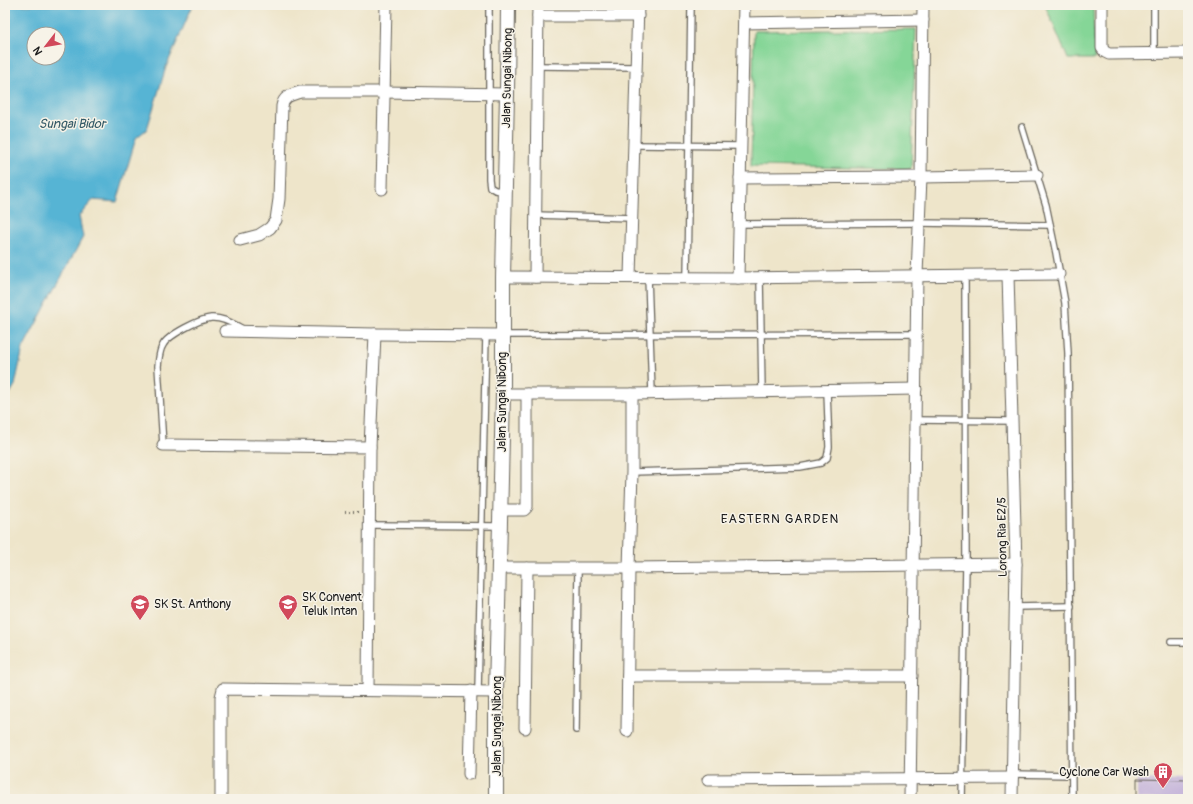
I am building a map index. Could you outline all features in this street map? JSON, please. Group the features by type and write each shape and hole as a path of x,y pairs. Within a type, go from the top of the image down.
{"street":[{"path":"382,189 386,5"},
{"name":"Jalan Sungai Nibong","path":"496,799 496,692 501,526 502,335 508,94 508,5"},
{"path":"738,278 744,5"},
{"path":"910,799 917,275 923,5"},
{"path":"1102,5 1102,48 1104,52 1109,54 1188,53"},
{"path":"535,277 538,10 638,10 630,277"},
{"path":"744,23 923,20"},
{"path":"240,240 259,235 270,228 276,220 279,199 282,106 283,101 289,95 300,92 508,94"},
{"path":"740,178 1037,175"},
{"path":"503,276 760,278 1060,274"},
{"name":"Lorong Ria E2/5","path":"1008,275 1016,564 1012,799"},
{"path":"225,332 502,335"},
{"path":"368,690 370,447 375,334"},
{"path":"502,394 632,394 916,388"},
{"path":"501,510 524,510 527,507 527,394"},
{"path":"627,731 632,394"},
{"path":"163,444 370,447"},
{"path":"500,568 1016,564"},
{"path":"525,728 527,568"},
{"path":"628,676 912,676"},
{"path":"221,799 221,691 223,689 496,692"},
{"path":"469,774 474,691"},
{"path":"708,780 963,779 1012,776"}],"lane":[{"path":"489,5 489,179 490,187 495,190 505,191"},
{"path":"687,278 691,5"},
{"path":"1154,5 1154,53"},
{"path":"537,66 636,67"},
{"path":"1022,127 1046,205 1065,302 1068,353 1072,799"},
{"path":"634,145 741,146"},
{"path":"536,216 632,218"},
{"path":"739,224 919,223 1050,225"},
{"path":"962,799 966,564 965,275"},
{"path":"648,277 652,393"},
{"path":"760,278 762,392"},
{"path":"163,444 158,366 159,353 163,343 201,320 212,318 226,321 248,332"},
{"path":"502,335 917,334"},
{"path":"474,691 482,526 486,335"},
{"path":"632,472 800,466 821,463 827,458 829,447 827,391"},
{"path":"916,420 1012,421"},
{"path":"370,525 501,526"},
{"path":"576,730 578,568"},
{"path":"1015,607 1071,606"},
{"path":"1171,642 1188,642"},
{"path":"1012,776 1072,775"}],"green space":[{"path":"1045,5 1093,5 1095,59 1068,59"},
{"path":"916,29 911,169 751,166 754,31"}],"water":[{"name":"Sungai Bidor","path":"11,5 193,5 166,67 147,129 136,138 117,202 93,200 79,216 83,237 23,348 15,385 5,402 5,15"}],"building":[{"name":"Cyclone Car Wash","path":"1137,779 1188,780 1188,799 1137,799"}],"place":[{"name":"SK St. Anthony","path":"140,621"},
{"name":"SK Convent Teluk Intan","path":"288,621"},
{"name":"Cyclone Car Wash","path":"1163,789"}],"district":[{"name":"EASTERN GARDEN","path":"780,518"}]}
